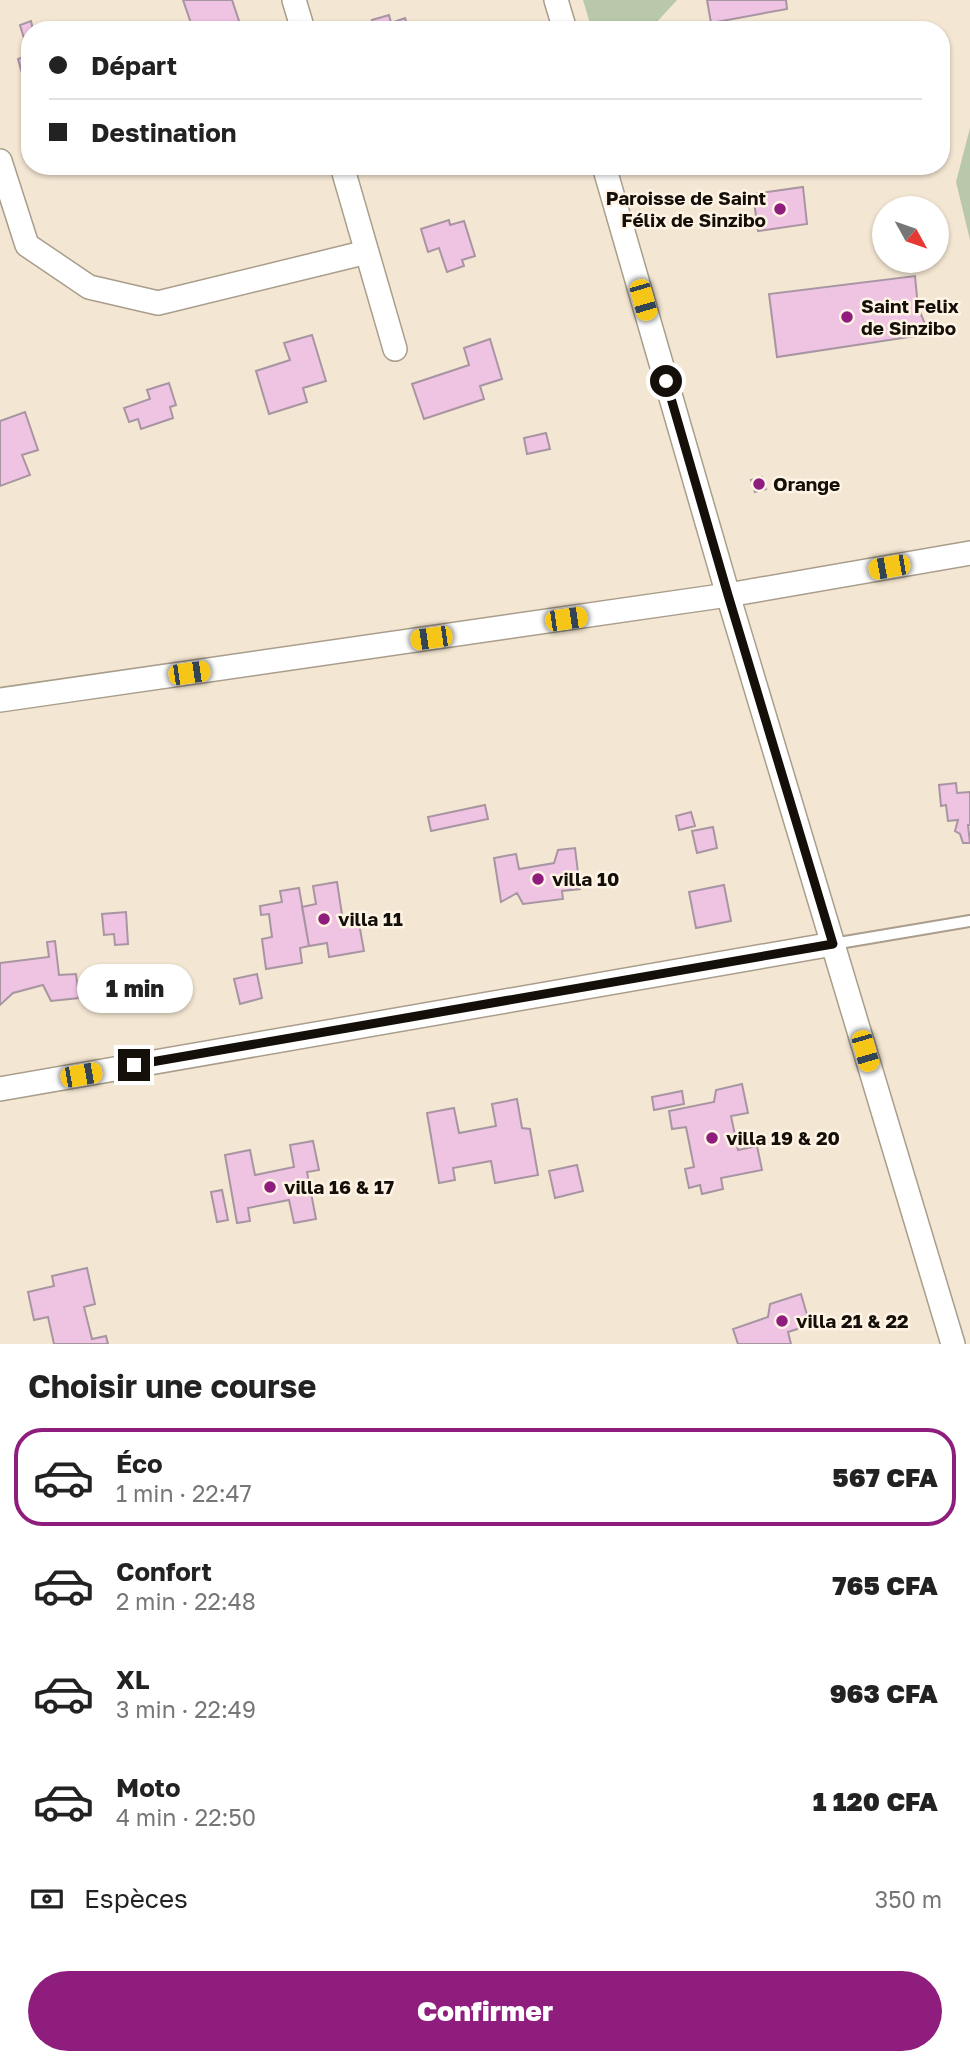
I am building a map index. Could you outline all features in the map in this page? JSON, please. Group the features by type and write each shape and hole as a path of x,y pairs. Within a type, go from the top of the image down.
{"street":[{"path":"294,0 300,21"},
{"path":"556,0 562,21"},
{"path":"0,161 27,245 89,287 158,303 367,252"},
{"path":"345,175 395,349"},
{"path":"607,175 728,595 953,1344"},
{"path":"0,700 728,595 970,553"},
{"path":"0,1089 833,944"}],"lane":[{"path":"833,944 970,921"}],"green space":[{"path":"583,0 677,0 658,21 589,21"},
{"path":"970,128 970,240 956,182"}],"building":[{"path":"183,0 232,0 239,21 190,21"},
{"path":"707,0 786,0 787,9 711,21"},
{"path":"389,15 390,21 372,21"},
{"name":"Paroisse de Saint Félix de Sinzibo","path":"803,187 807,224 758,231 753,194"},
{"path":"449,220 450,225 464,221 475,256 462,260 464,266 447,272 439,248 428,252 421,229"},
{"name":"Saint Felix de Sinzibo","path":"915,276 918,307 929,334 777,357 769,294"},
{"path":"312,335 326,381 303,388 307,402 269,414 256,371 290,360 284,343"},
{"path":"490,339 502,379 480,386 484,399 424,419 412,384 469,365 464,348"},
{"path":"169,383 176,405 170,407 173,418 141,429 138,419 129,422 124,408 150,399 147,390"},
{"path":"25,412 38,450 22,455 30,475 0,486 0,421"},
{"path":"546,433 550,449 527,454 524,438"},
{"name":"Orange","path":"762,477 766,489 755,492 751,480"},
{"path":"956,783 957,793 970,792 970,843 963,843 960,834 955,831 958,820 948,821 946,805 941,806 939,785"},
{"path":"485,805 488,819 431,831 428,817"},
{"path":"691,812 695,826 679,830 676,816"},
{"path":"713,827 717,848 697,853 692,831"},
{"name":"villa 10","path":"575,848 580,889 562,891 563,899 523,904 517,893 501,902 494,858 516,854 519,869 554,863 558,850"},
{"name":"villa 11","path":"337,882 343,921 358,918 364,951 329,957 327,943 309,946 302,907 316,904 313,886"},
{"path":"724,885 731,921 696,928 689,892"},
{"path":"299,888 309,946 300,948 302,963 266,969 262,939 272,937 269,914 261,915 260,906 282,902 280,891"},
{"path":"126,912 128,944 115,945 114,934 104,935 102,914"},
{"path":"55,941 59,975 76,974 79,998 51,1001 43,985 13,993 0,1005 0,963 49,957 47,942"},
{"path":"257,974 262,998 240,1004 234,979"},
{"name":"villa 19 & 20","path":"742,1084 748,1113 731,1116 738,1150 757,1146 762,1170 721,1178 723,1189 702,1194 700,1185 689,1188 685,1169 694,1167 686,1127 672,1129 669,1111 714,1102 716,1090"},
{"path":"682,1091 684,1104 654,1110 652,1097"},
{"path":"517,1099 522,1128 530,1129 538,1175 495,1183 491,1161 453,1168 455,1180 439,1183 427,1113 454,1108 459,1133 496,1126 492,1104"},
{"name":"villa 16 & 17","path":"313,1141 319,1170 307,1172 316,1219 294,1223 289,1200 248,1208 250,1221 237,1223 225,1155 250,1150 255,1175 294,1167 290,1145"},
{"path":"577,1165 583,1191 555,1198 549,1171"},
{"path":"222,1190 228,1220 217,1222 211,1192"},
{"path":"87,1268 95,1304 84,1307 92,1339 106,1336 108,1344 54,1344 48,1317 34,1320 28,1292 54,1286 52,1276"},
{"name":"villa 21 & 22","path":"801,1294 810,1325 788,1332 791,1344 738,1344 733,1329 768,1317 770,1304"}],"place":[{"name":"Paroisse de Saint Félix de Sinzibo","path":"780,209"},
{"name":"Saint Felix de Sinzibo","path":"847,317"},
{"name":"Orange","path":"759,484"},
{"name":"villa 10","path":"538,879"},
{"name":"villa 11","path":"324,919"},
{"name":"villa 19 & 20","path":"712,1138"},
{"name":"villa 16 & 17","path":"270,1187"},
{"name":"villa 21 & 22","path":"782,1321"}],"route":[{"path":"134,1065 833,944 666,381"}]}
